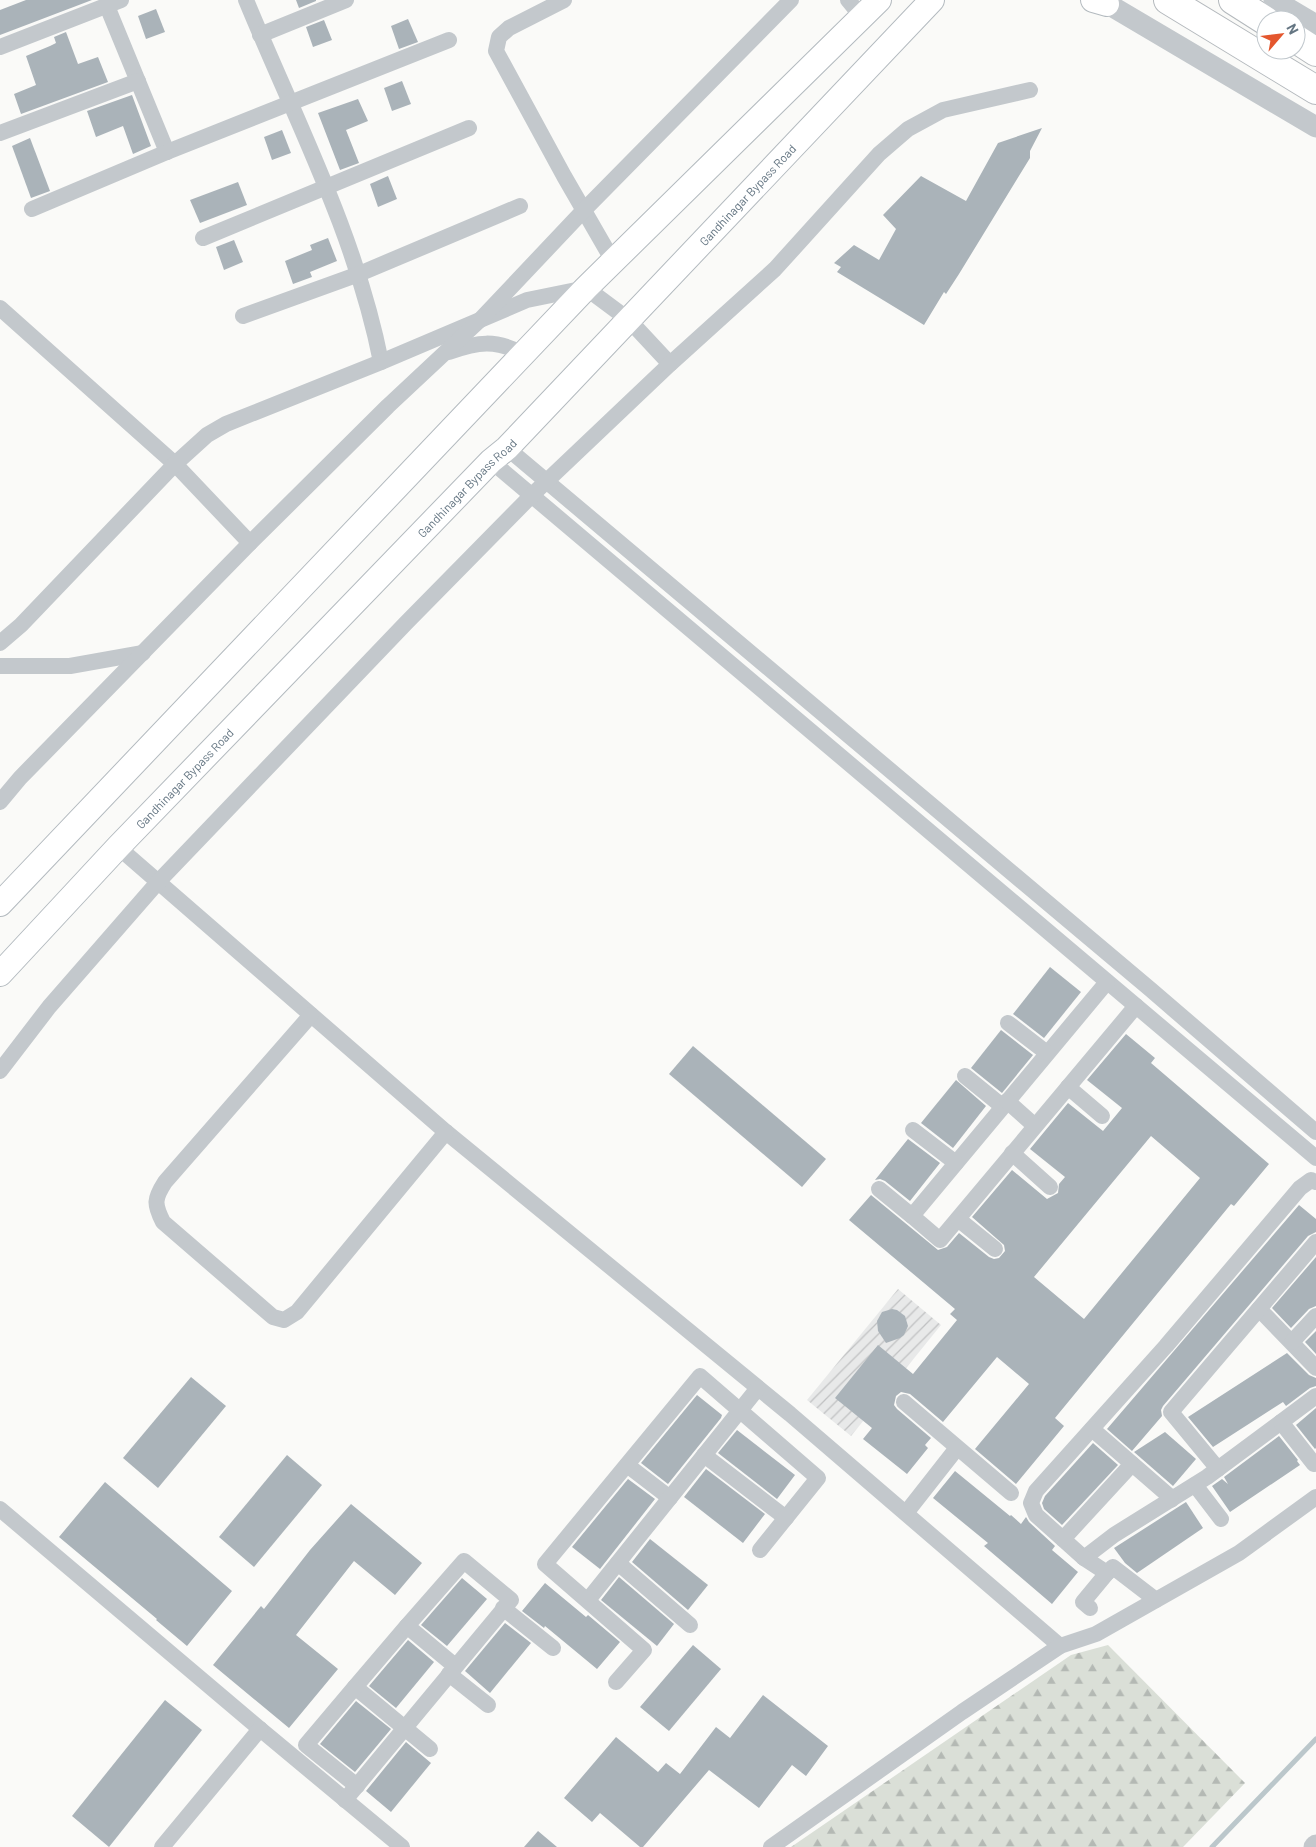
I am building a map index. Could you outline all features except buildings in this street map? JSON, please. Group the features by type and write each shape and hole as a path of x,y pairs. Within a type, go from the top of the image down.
{"highway":[{"path":"1168,0 1316,90"},
{"path":"1233,0 1256,15"}],"main road":[{"path":"0,904 586,288 855,9 879,0"},
{"name":"Gandhinagar Bypass Road","path":"0,974 118,847 628,320 932,0"}],"street":[{"path":"246,0 326,188 359,274 373,321 381,362"},
{"path":"260,35 346,0"},
{"path":"564,0 509,28 498,37 496,51 613,260"},
{"path":"0,802 20,778 250,543 481,319 584,210 791,0"},
{"path":"1274,0 1316,25"},
{"path":"1100,1 1316,127"},
{"path":"0,47 114,3 138,81 167,152"},
{"path":"32,208 449,40"},
{"path":"0,133 138,81"},
{"path":"0,1070 49,1007 158,882 406,623 532,496 670,364 774,269 880,154 908,129 943,110 1030,90"},
{"path":"204,238 469,128"},
{"path":"243,316 359,274 520,206"},
{"path":"0,644 21,625 175,464 207,435 226,424 381,362 526,300 586,288 628,320 670,364"},
{"path":"0,308 175,464 250,543"},
{"path":"442,355 475,344 506,345 523,354"},
{"path":"499,454 547,482 1150,989 1316,1132"},
{"path":"499,454 532,496 1316,1158"},
{"path":"0,666 70,666 143,653"},
{"path":"118,847 446,1132 758,1388 1060,1646"},
{"path":"912,1216 1107,982"},
{"path":"879,1188 940,1240 1136,1006"},
{"path":"311,1014 165,1182 158,1193 156,1207 163,1222 273,1317 284,1320 297,1312 446,1132"},
{"path":"1008,1023 1047,1053"},
{"path":"965,1076 1035,1126"},
{"path":"1068,1087 1102,1116"},
{"path":"914,1130 956,1163"},
{"path":"1012,1153 1050,1187"},
{"path":"1107,1573 1084,1558 1036,1514 1031,1503 1036,1491 1166,1346 1300,1188 1311,1180 1316,1182"},
{"path":"958,1219 995,1249"},
{"path":"1218,1469 1171,1412 1316,1242"},
{"path":"1259,1309 1316,1368"},
{"path":"1292,1342 1316,1316"},
{"path":"616,1682 644,1650 546,1564 700,1376 818,1478 760,1550"},
{"path":"588,1600 758,1388"},
{"path":"1084,1558 1114,1535 1218,1469 1316,1396"},
{"path":"904,1402 1011,1493"},
{"path":"1281,1422 1314,1464"},
{"path":"1092,1429 1168,1495 1171,1500"},
{"path":"906,1513 957,1448"},
{"path":"704,1456 786,1518"},
{"path":"1063,1539 1132,1464"},
{"path":"627,1465 670,1498"},
{"path":"1195,1485 1221,1519"},
{"path":"771,1847 962,1712 1060,1646 1096,1634 1240,1553 1316,1497"},
{"path":"0,1508 402,1847"},
{"path":"345,1800 357,1786 405,1728 503,1608 511,1600 464,1561 306,1745 357,1786"},
{"path":"618,1563 690,1625"},
{"path":"1090,1608 1083,1602 1113,1566 1156,1600"},
{"path":"503,1608 553,1648"},
{"path":"407,1626 488,1705"},
{"path":"355,1687 430,1750"},
{"path":"162,1847 260,1729"}],"shaded area":[{"path":"898,1289 941,1325 851,1436 807,1400"}],"green space":[{"path":"1108,1645 1245,1783 1183,1847 791,1847 1071,1655"}],"waterway":[{"path":"1212,1847 1316,1739"}]}
